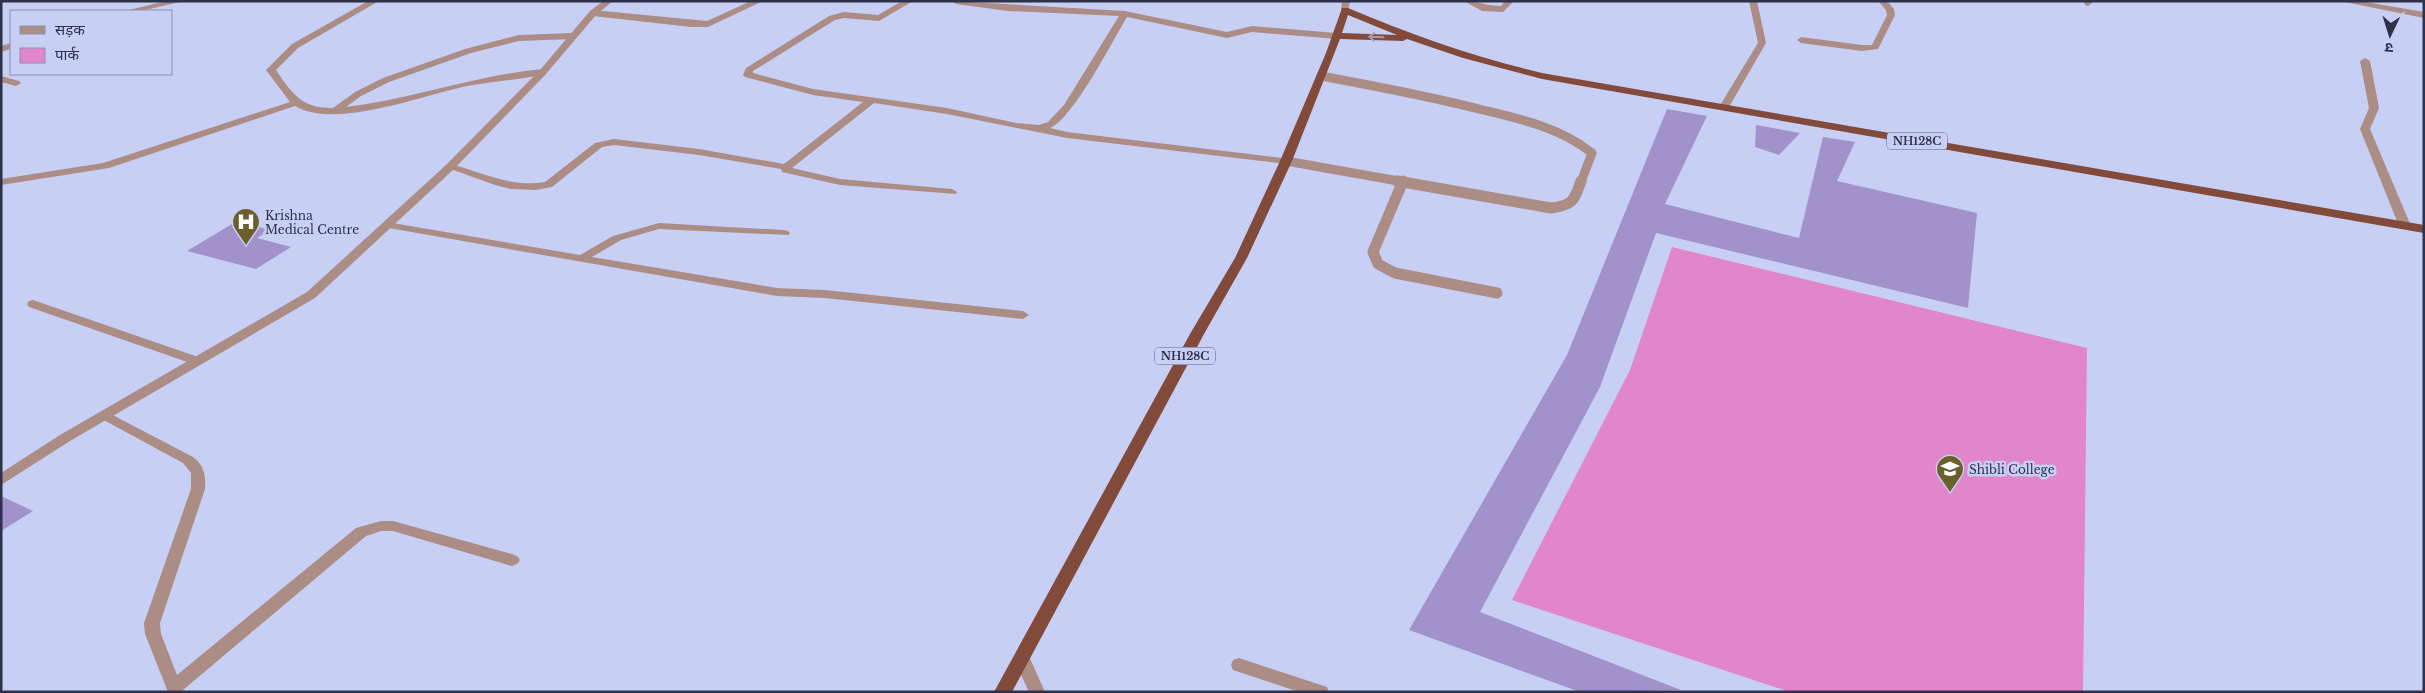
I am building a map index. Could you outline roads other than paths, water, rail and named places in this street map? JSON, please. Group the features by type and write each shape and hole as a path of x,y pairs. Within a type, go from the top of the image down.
{"highway":[{"name":"NH128C","path":"1003,692 1197,334 1241,258 1286,161 1321,76 1337,36 1345,5 1414,38 1493,65 2424,229"},
{"name":"NH128C","path":"1337,36 1414,38"}],"street":[{"path":"134,10 180,1"},
{"path":"375,1 295,46 271,70 288,97 310,109 336,111 370,106 515,74 543,72"},
{"path":"1,480 64,438 311,295 450,167 543,72 593,14 609,1"},
{"path":"593,14 708,24 759,1"},
{"path":"909,1 879,18 844,15 832,18 747,72 752,77 813,92 947,111 1016,126 1040,128 1066,135 1286,161"},
{"path":"956,1 1008,8 1085,10 1125,14 1227,35 1252,29 1337,36"},
{"path":"1468,1 1492,11 1503,9 1510,1"},
{"path":"1724,107 1762,43 1753,1"},
{"path":"1801,40 1862,48 1875,47 1891,15 1890,9 1882,1"},
{"path":"2344,1 2424,15"},
{"path":"1040,128 1051,124 1068,107 1125,14"},
{"path":"336,111 358,94 386,80 468,51 518,38 573,36"},
{"path":"2365,60 2374,108 2365,129 2405,226"},
{"path":"1,79 16,83"},
{"path":"786,167 872,100"},
{"path":"1,184 13,180 105,166 298,102"},
{"path":"450,167 518,187 538,188 548,185 599,145 614,142 706,153 786,167 786,170 793,173 840,182 952,192"},
{"path":"386,225 777,292 824,294 1023,315"},
{"path":"582,258 617,238 636,230 659,226 784,233"},
{"path":"33,304 197,361"},
{"path":"105,414 188,460 195,465 199,478 198,489 176,558 152,623 153,634 176,689 361,532 381,526 393,526 512,560"},
{"path":"1022,659 1037,692"},
{"path":"1239,664 1321,692"}],"lane":[{"path":"1286,161 1403,180 1551,208 1566,206 1574,200 1592,153 1583,144 1516,117 1321,76"},
{"path":"1403,180 1373,252 1374,260 1379,267 1395,273 1497,293"}],"place":[{"name":"Krishna Medical Centre","path":"246,246"},
{"name":"Shibli College","path":"1950,493"}]}
